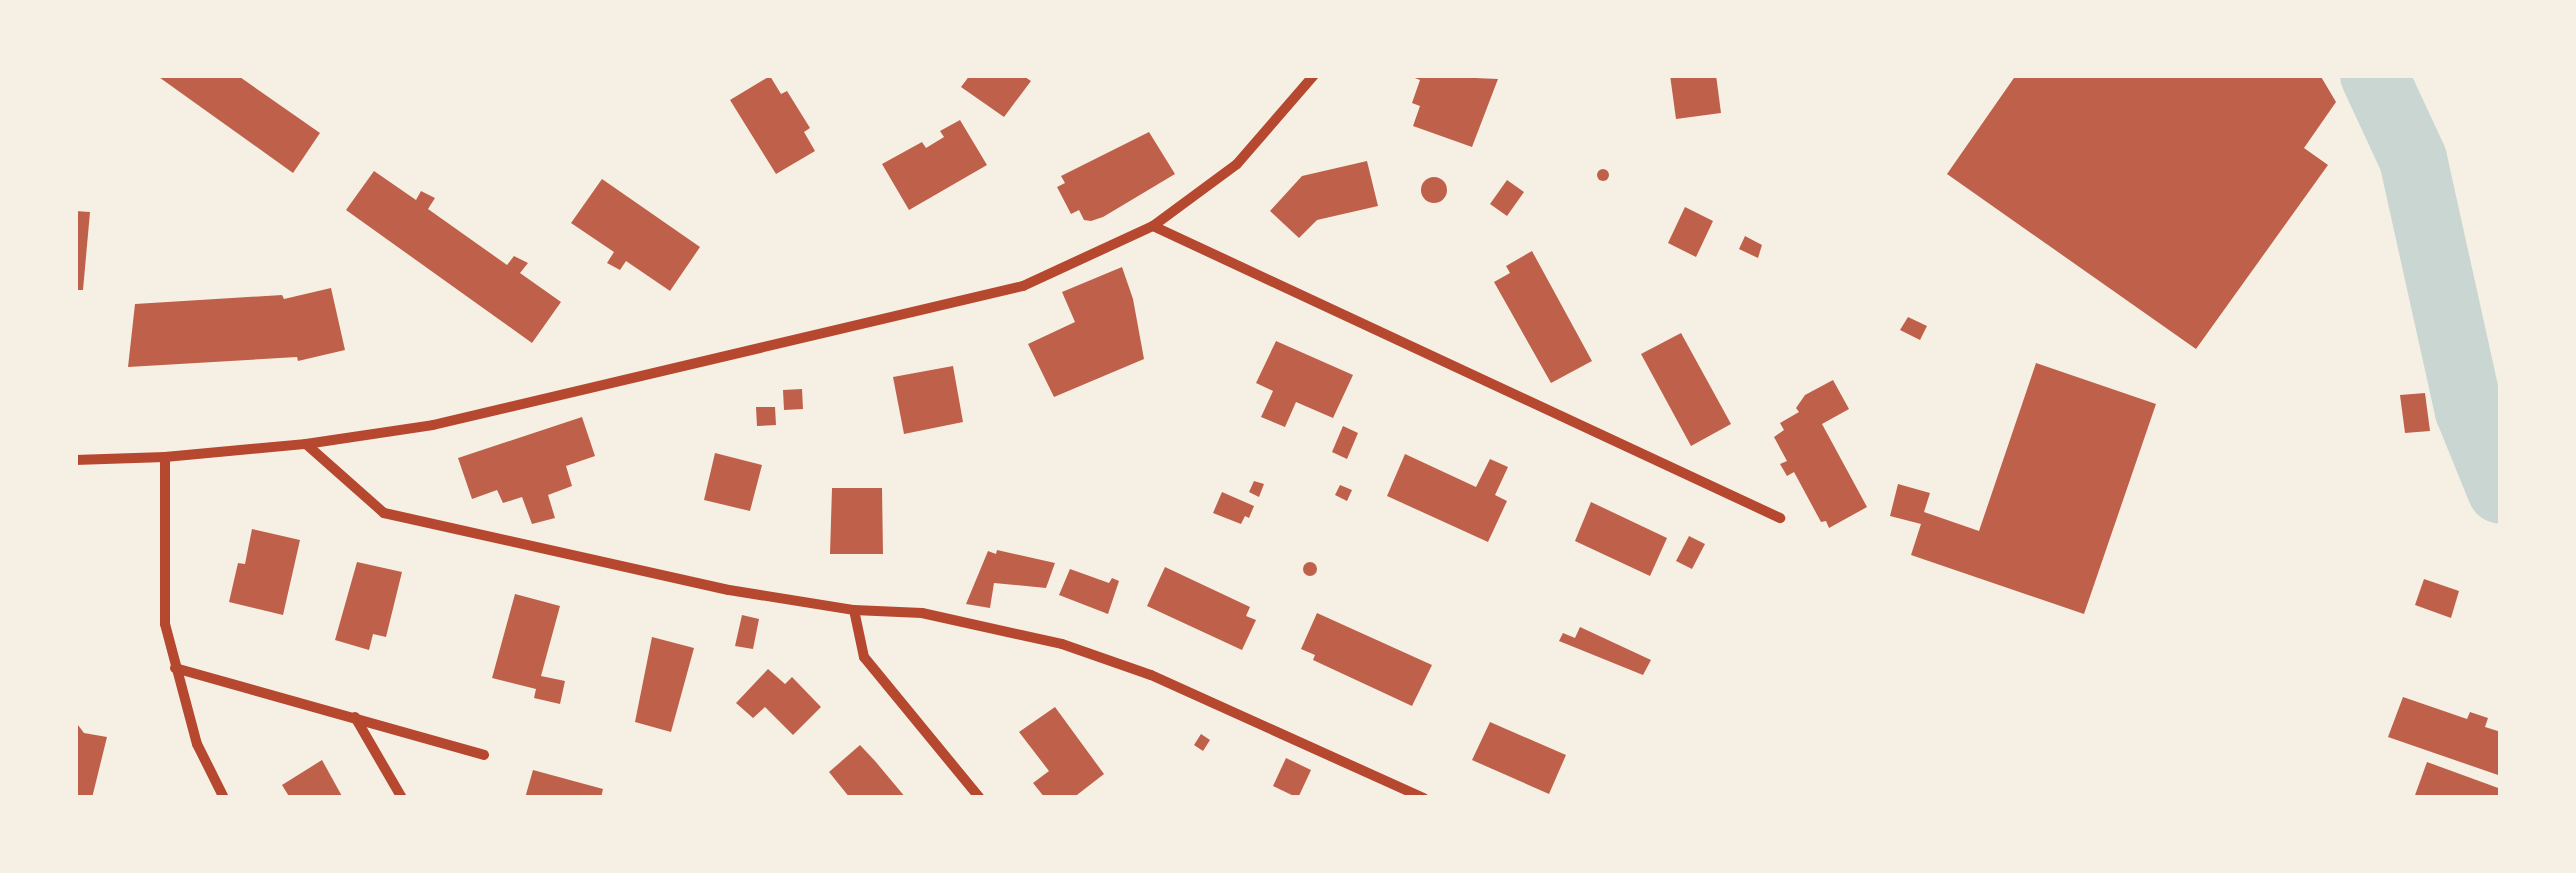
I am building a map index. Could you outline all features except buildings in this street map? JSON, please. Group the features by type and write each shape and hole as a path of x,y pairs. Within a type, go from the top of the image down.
{"street":[{"path":"75,460 166,457 306,444 433,425 1023,286 1153,226 1237,164 1314,75"},
{"path":"1153,226 1780,518"},
{"path":"306,444 384,513 729,590 854,610 922,614 1062,644 1151,675 1424,798"},
{"path":"166,457 165,624 197,744 224,798"},
{"path":"854,610 864,657 980,798"},
{"path":"176,668 484,755"},
{"path":"355,716 402,798"}],"waterway":[{"path":"2374,75 2413,159 2469,411 2501,490"}]}
